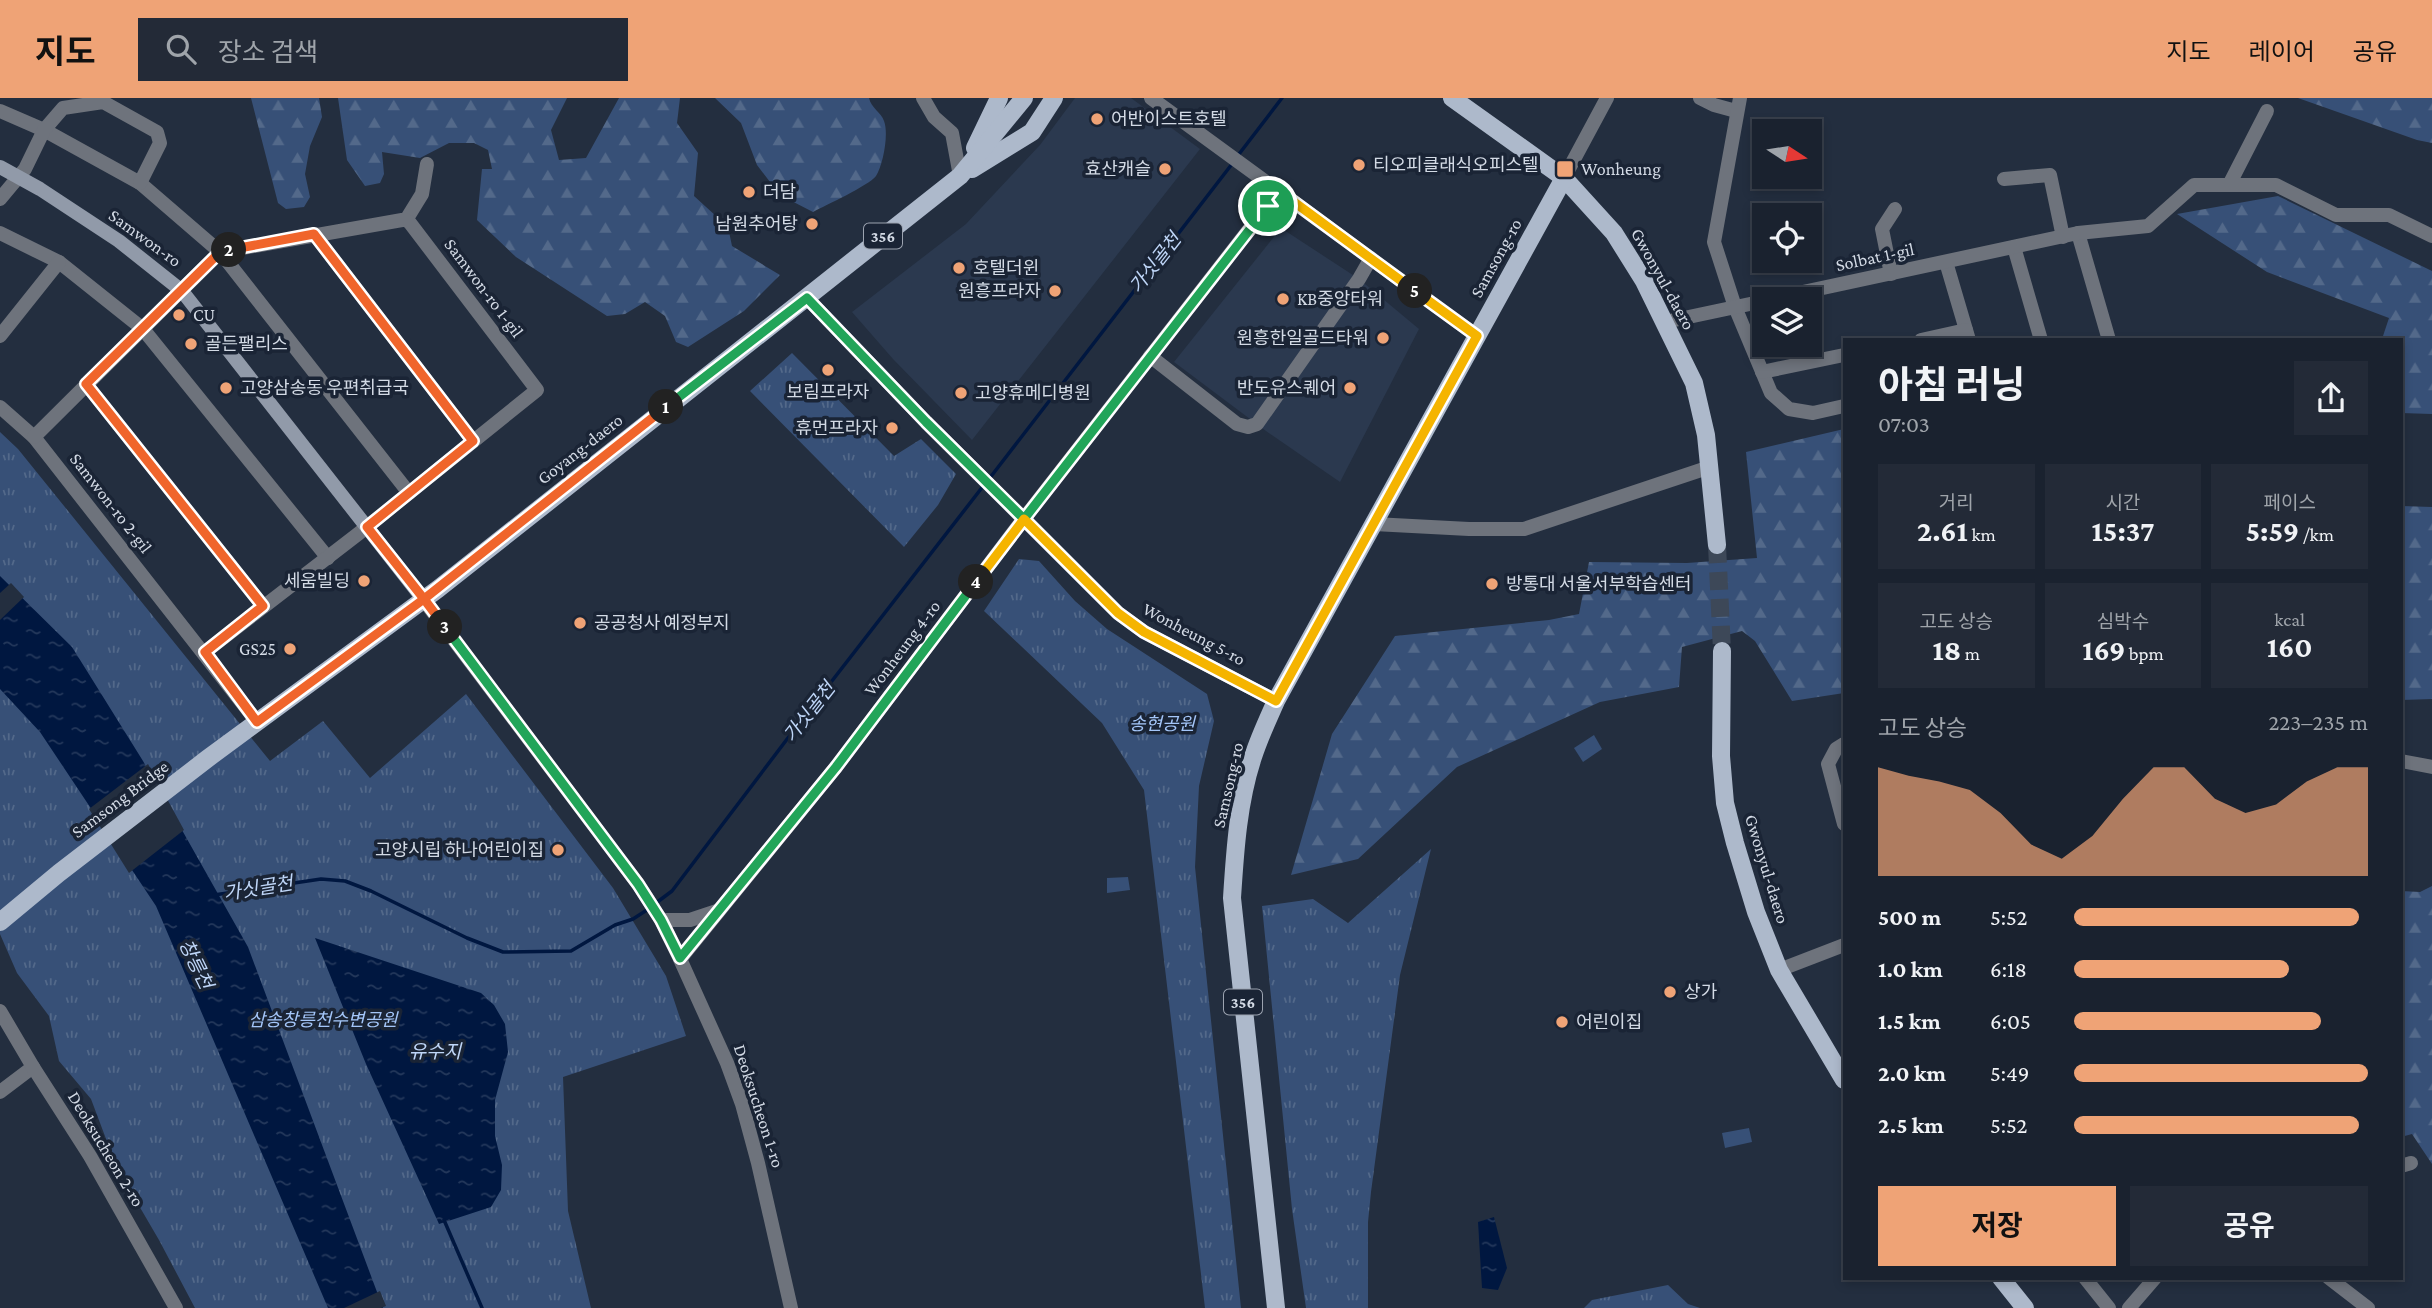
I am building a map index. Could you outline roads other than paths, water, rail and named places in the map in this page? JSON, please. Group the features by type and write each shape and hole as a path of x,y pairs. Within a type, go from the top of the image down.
{"main road":[{"path":"961,176 999,98"},
{"name":"Goyang-daero","path":"207,759 424,599 961,176 1024,98"},
{"path":"961,176 1032,132 1054,98"},
{"name":"Gwonyul-daero","path":"1452,98 1564,178 1614,233 1644,281 1694,383 1706,435 1717,545"},
{"name":"Samwon-ro","path":"0,167 119,241 182,290 424,599"},
{"name":"Samsong-ro","path":"1276,1308 1232,898 1235,847 1253,757 1276,701 1564,178"},
{"name":"Wonheung 5-ro","path":"807,298 1118,613 1144,632 1276,701"},
{"name":"Gwonyul-daero","path":"1721,651 1721,756 1725,803 1735,843 1779,970 1843,1078"},
{"name":"Samsong Bridge","path":"0,922 207,759"},
{"path":"2003,1280 2025,1308"}],"street":[{"path":"923,98 934,117 952,133 961,176"},
{"path":"1152,98 1477,336"},
{"path":"1564,178 1607,98"},
{"path":"1700,98 1714,105 1738,104 1714,242 1735,307 1771,393 1789,409 1813,413 1843,406"},
{"path":"0,199 25,169 44,130 63,108 103,102 157,132 160,144 141,183"},
{"path":"0,111 44,130 141,183 220,252 409,493"},
{"path":"2229,185 2267,111"},
{"path":"34,437 220,252 407,220 422,194 427,164"},
{"path":"2004,179 2050,175 2063,237"},
{"name":"Solbat 1-gil","path":"1822,288 2078,233 2148,226 2194,185 2276,185 2336,215 2389,215 2432,236"},
{"name":"Wonheung 4-ro","path":"680,958 836,767 1024,519 1279,191"},
{"path":"1891,274 1882,229 1895,209"},
{"name":"Samwon-ro 1-gil","path":"367,527 537,390 407,220"},
{"path":"0,233 59,262 143,329 328,558"},
{"path":"2078,233 2108,338"},
{"path":"314,234 473,441"},
{"path":"2014,247 2039,338"},
{"path":"1150,356 1237,424 1248,427 1257,424 1371,258"},
{"path":"0,335 59,262"},
{"path":"1940,338 1968,335 1946,262"},
{"path":"1665,322 1752,303"},
{"path":"1762,372 1843,355"},
{"path":"86,384 263,606"},
{"name":"Samwon-ro 2-gil","path":"0,407 34,437 205,652 257,722"},
{"path":"1374,524 1524,529 1710,467"},
{"path":"205,652 367,527"},
{"name":"Deoksucheon 1-ro","path":"424,599 667,922 742,1104 764,1186 790,1308"},
{"path":"1843,745 1836,749 1828,764 1843,820"},
{"path":"2403,761 2432,767"},
{"path":"667,922 704,917 718,911"},
{"path":"1779,970 1843,945"},
{"name":"Deoksucheon 2-ro","path":"0,1011 90,1156 176,1308"},
{"path":"0,1092 33,1067"},
{"path":"2087,1280 2109,1308"},
{"path":"2133,1305 2153,1280"},
{"path":"2332,1280 2368,1308"}],"water":[{"name":"창릉천","path":"0,576 72,647 143,761 248,947 383,1308 328,1308 156,906 40,732 0,689"},
{"name":"유수지","path":"315,938 481,993 494,1005 505,1024 508,1052 495,1100 495,1136 502,1165 501,1190 491,1207 439,1224 366,1064"},
{"path":"1494,1217 1507,1268 1498,1290 1482,1288 1478,1222"}],"waterway":[{"name":"가싯골천","path":"1236,158 1282,98"},
{"name":"가싯골천","path":"989,479 1232,164"},
{"name":"가싯골천","path":"656,903 672,891 984,485"},
{"name":"가싯골천","path":"214,895 321,879 345,881 503,952 571,951 650,908"},
{"path":"444,1220 482,1308"}],"tunnel":[{"path":"1717,545 1722,651"}],"place":[{"name":"어반이스트호텔","path":"1097,119"},
{"name":"티오피클래식오피스텔","path":"1359,165"},
{"name":"효산캐슬","path":"1165,169"},
{"name":"Wonheung","path":"1565,169"},
{"name":"더담","path":"749,192"},
{"name":"남원추어탕","path":"812,224"},
{"name":"호텔더윈","path":"959,268"},
{"name":"원흥프라자","path":"1055,291"},
{"name":"KB중앙타워","path":"1283,299"},
{"name":"CU","path":"179,315"},
{"name":"원흥한일골드타워","path":"1383,338"},
{"name":"골든팰리스","path":"191,344"},
{"name":"보림프라자","path":"828,370"},
{"name":"고양삼송동 우편취급국","path":"226,388"},
{"name":"반도유스퀘어","path":"1350,388"},
{"name":"고양휴메디병원","path":"961,393"},
{"name":"휴먼프라자","path":"892,428"},
{"name":"세움빌딩","path":"364,581"},
{"name":"방통대 서울서부학습센터","path":"1492,584"},
{"name":"공공청사 예정부지","path":"580,623"},
{"name":"GS25","path":"290,649"},
{"name":"고양시립 하나어린이집","path":"558,850"},
{"name":"상가","path":"1670,992"},
{"name":"어린이집","path":"1562,1022"}],"park label":[{"name":"송현공원","path":"1162,724"},
{"name":"삼송창릉천수변공원","path":"323,1020"}]}
